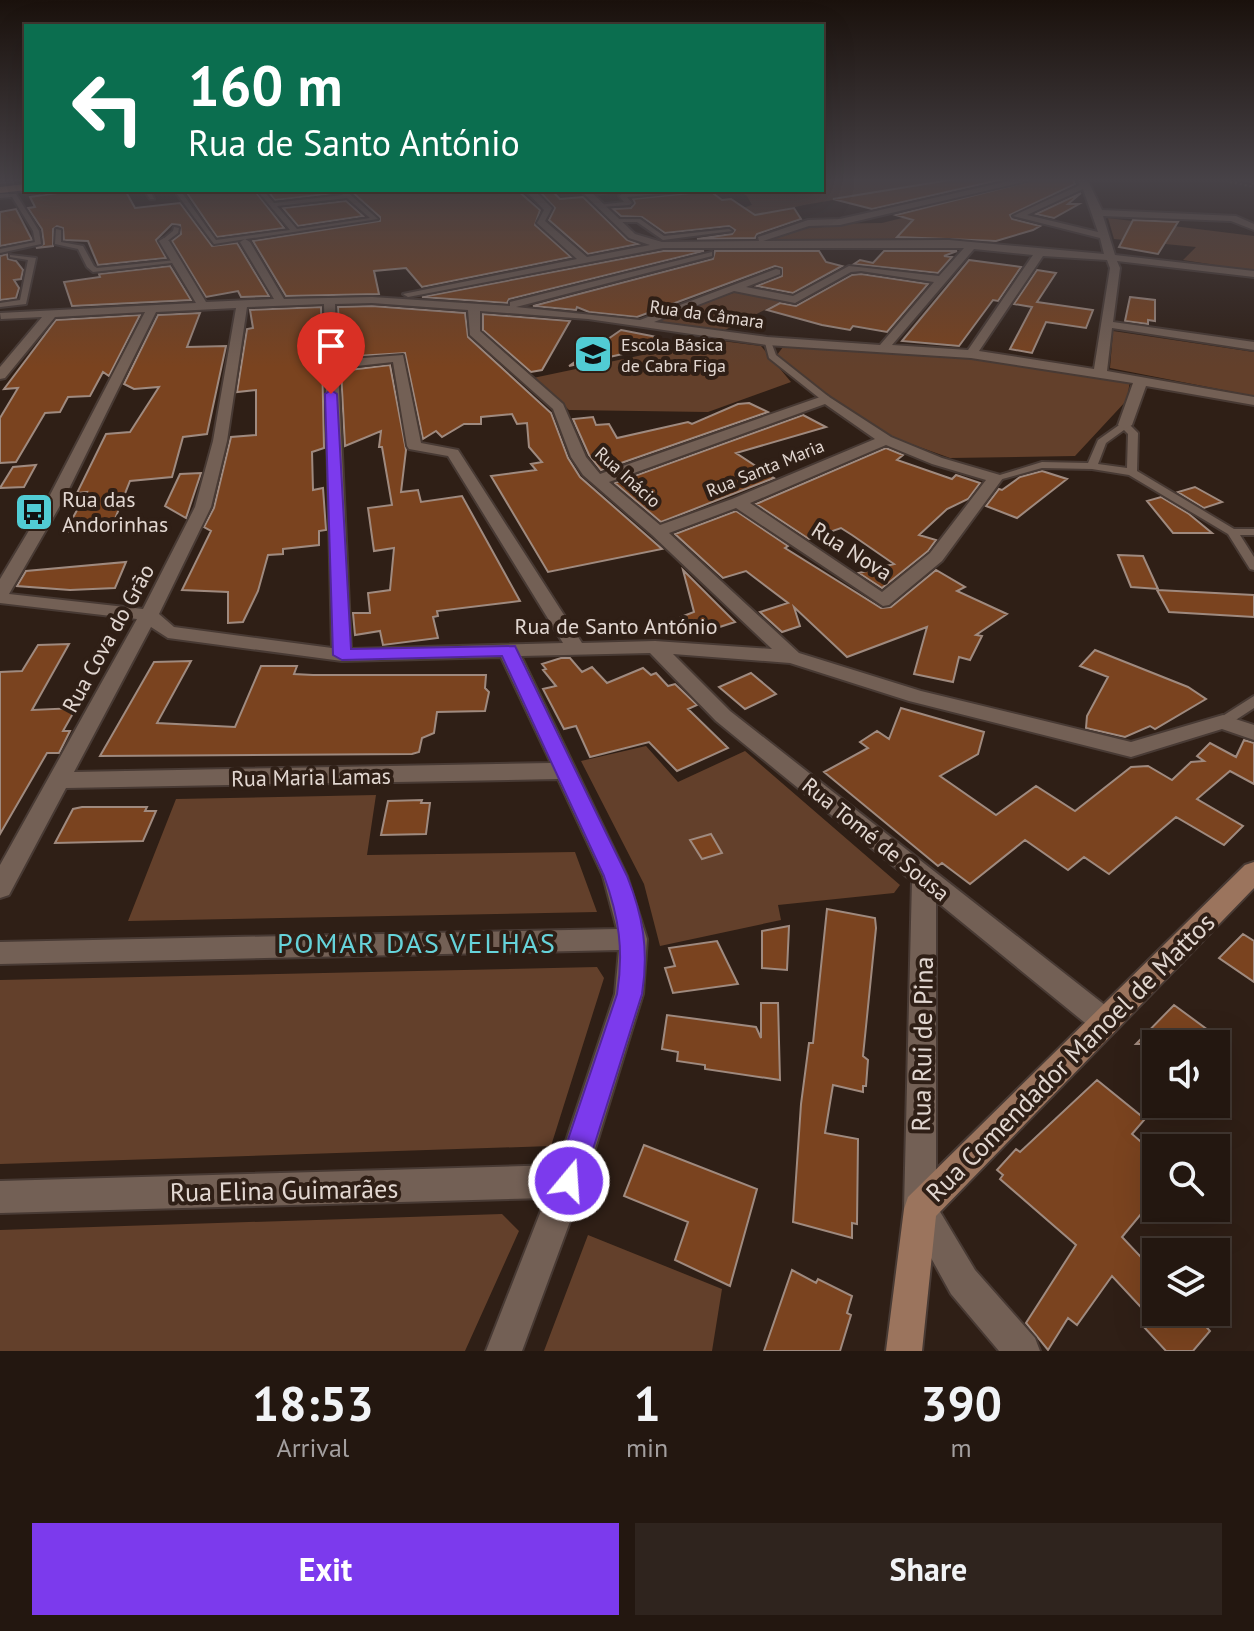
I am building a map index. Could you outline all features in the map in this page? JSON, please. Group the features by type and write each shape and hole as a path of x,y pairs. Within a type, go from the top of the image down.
{"street":[{"path":"164,241 203,306"},
{"path":"563,241 586,261"},
{"path":"648,241 661,245"},
{"path":"499,308 753,241"},
{"path":"1100,373 1115,268 1105,241"},
{"path":"245,242 281,302"},
{"path":"372,300 661,245 949,243 1040,253 1109,255 1254,274"},
{"path":"884,347 972,245"},
{"path":"971,354 1040,253"},
{"path":"734,288 795,300 849,269 861,268 943,280"},
{"path":"642,323 776,272"},
{"path":"438,289 440,304"},
{"name":"Rua da Câmara","path":"1,316 372,300 499,308 642,323 767,341 971,354 1141,380 1252,403"},
{"path":"329,301 342,655"},
{"name":"Rua Cova do Grão","path":"0,888 149,615 203,507 220,441 242,304"},
{"name":"Rua Inácio","path":"474,307 474,332 558,407 579,461 792,657"},
{"path":"0,596 57,497 152,309"},
{"path":"0,375 52,313"},
{"path":"1106,324 1254,346"},
{"path":"330,365 399,358 414,446 453,453 576,648"},
{"path":"1125,425 1141,380"},
{"path":"599,480 826,399 886,440 937,461 995,478"},
{"name":"Rua Santa Maria","path":"658,531 738,502 886,440"},
{"name":"Rua Nova","path":"738,502 883,601 936,557 995,478"},
{"name":"Rua de Santo António","path":"0,596 149,615 168,632 342,655 655,647 792,657 916,696 1131,750 1223,722"},
{"name":"Rua Tomé de Sousa","path":"655,647 723,716 1105,1022"},
{"path":"504,1351 569,1181 629,994 634,939 629,911 615,876 508,650"},
{"path":"1223,722 1254,733"},
{"name":"Rua Maria Lamas","path":"58,780 564,771"},
{"name":"Rua Comendador Manoel de Mattos","path":"904,1351 920,1209 1254,872"},
{"name":"Rua Rui de Pina","path":"920,1209 924,878"},
{"path":"0,953 634,939"},
{"name":"Rua Elina Guimarães","path":"0,1197 569,1181"},
{"path":"920,1209 963,1282 1022,1351"}],"lane":[{"path":"0,254 39,241"},
{"path":"57,241 81,247 91,267 96,270 176,262"},
{"path":"0,254 32,258 23,302 0,305"},
{"path":"767,341 772,356 826,399"},
{"path":"1092,466 1102,442 1125,425 1133,433 1132,472"},
{"path":"995,478 1042,465 1092,466 1132,472 1232,532 1254,566"},
{"path":"1232,532 1254,532"},
{"path":"1223,722 1254,701"}],"shaded area":[{"path":"765,241 897,241 759,243"},
{"path":"1135,241 1254,241 1254,271 1183,260 1196,247"},
{"path":"739,291 784,300 723,331 664,323 658,319"},
{"path":"1113,331 1254,352 1254,396 1110,368"},
{"path":"714,340 761,346 791,382 708,412 569,410 533,378"},
{"path":"783,347 1028,363 1130,380 1127,400 1075,456 950,458 886,435 823,394 777,355"},
{"path":"646,746 678,782 745,751 900,885 894,893 778,905 781,920 660,946 644,884 581,761"},
{"path":"376,795 367,855 575,852 597,912 128,921 176,799"},
{"path":"597,967 604,978 551,1146 0,1164 0,980"},
{"path":"502,1214 519,1231 465,1351 0,1351 0,1230"},
{"path":"588,1235 722,1289 712,1351 544,1351"}],"building":[{"path":"0,241 26,241 0,246"},
{"path":"44,241 53,241 53,246 36,248 44,244"},
{"path":"88,241 157,241 166,258 98,265"},
{"path":"172,241 208,241 212,246 237,243 269,296 241,297 238,291 206,297"},
{"path":"253,241 553,241 571,257 422,287 406,268 374,271 379,294 286,296"},
{"path":"573,241 630,241 638,244 588,254"},
{"path":"1122,241 1166,241 1158,254 1119,247"},
{"path":"663,251 704,251 509,299 507,303 422,297"},
{"path":"715,251 819,251 826,262 842,266 793,293 757,286 782,276 782,268 775,266 637,317 589,312 577,307 576,310 533,306 713,259"},
{"path":"884,251 957,251 944,256 952,257 938,273 854,264 860,260 873,263"},
{"path":"7,254 8,259 16,261 23,270 21,279 14,280 19,288 16,298 0,300 0,256"},
{"path":"969,260 1021,267 998,301 993,300 959,346 902,341"},
{"path":"170,266 191,300 72,306 64,282 100,277 99,274"},
{"path":"1037,270 1056,273 1037,302 1093,310 1086,328 1046,322 1032,353 1010,349 1032,307 1014,304"},
{"path":"852,275 928,284 887,332 822,325 767,310 780,303 796,306"},
{"path":"1130,297 1155,300 1155,321 1148,320 1148,324 1125,321"},
{"path":"372,306 465,313 468,337 551,413 568,458 580,477 662,549 548,572 491,476 536,470 531,464 542,462 529,447 527,423 517,424 512,414 481,417 481,424 464,424 442,437 436,431 423,439 405,353 340,357 338,307"},
{"path":"321,307 324,448 312,452 313,490 323,488 326,530 319,531 319,545 283,549 283,554 268,555 258,591 243,622 228,623 228,592 182,590 211,531 204,527 214,508 231,437 256,435 256,390 237,392 247,329 253,328 250,310"},
{"path":"200,313 187,347 226,346 207,434 183,437 172,477 130,481 111,529 65,532 87,492 77,493 106,434 130,432 159,387 134,389 124,384 158,315"},
{"path":"483,314 570,321 542,370 531,372 483,330"},
{"path":"140,315 109,376 103,372 90,396 68,397 60,412 45,413 16,462 0,463 0,418 18,388 4,389 56,320"},
{"path":"621,330 657,337 636,351 569,366"},
{"path":"390,365 406,450 401,492 418,490 421,502 462,496 520,601 437,611 438,616 433,617 438,638 383,645 380,631 355,635 353,613 370,613 368,593 390,590 394,548 374,551 368,508 392,505 382,447 379,447 381,431 345,446 341,371"},
{"path":"749,403 768,412 601,470 589,455 573,419 593,417 596,425 609,424 617,438 688,422 692,424 738,404"},
{"path":"803,415 826,427 736,453 774,478 661,522 615,483"},
{"path":"886,448 903,455 897,460 952,479 956,475 980,483 968,499 947,509 919,535 936,540 928,551 882,588 859,573 894,564 852,535 841,528 809,539 756,504"},
{"path":"36,465 24,487 0,488 13,467"},
{"path":"1042,471 1067,479 1017,518 986,506 999,489 1020,477"},
{"path":"201,473 186,518 165,506 180,474"},
{"path":"1195,487 1222,502 1204,508 1178,492"},
{"path":"1161,497 1212,533 1173,533 1147,501"},
{"path":"736,511 788,546 785,548 881,608 891,607 936,570 965,587 957,591 1007,614 976,635 982,636 970,660 959,657 953,682 914,674 927,627 847,657 794,607 800,626 782,632 760,612 788,603 746,571 723,578 675,534"},
{"path":"1118,555 1143,556 1158,589 1131,587"},
{"path":"126,562 115,588 70,590 17,586 26,571"},
{"path":"683,570 735,622 698,634 681,617 694,612"},
{"path":"1157,590 1254,595 1254,617 1169,612"},
{"path":"69,644 32,710 76,708 63,731 70,731 59,753 47,753 0,834 0,672 22,671 38,645"},
{"path":"1095,650 1188,687 1206,699 1155,729 1150,726 1125,737 1086,728 1087,716 1108,677 1080,666"},
{"path":"570,658 582,672 592,667 607,683 643,668 651,675 656,673 668,686 675,684 697,705 688,709 728,748 677,771 649,742 590,757 576,726 564,729 543,689 556,686 542,664"},
{"path":"191,661 157,723 235,727 261,666 297,666 294,674 313,675 486,675 485,688 489,692 485,711 437,712 434,733 422,738 419,752 412,754 100,756 154,662"},
{"path":"751,673 776,694 745,709 719,687"},
{"path":"901,708 984,732 978,754 940,776 996,815 1036,786 1075,811 1131,767 1148,766 1172,780 1191,762 1204,761 1197,756 1210,743 1236,757 1244,740 1254,743 1254,784 1230,771 1197,799 1243,826 1224,845 1176,817 1109,874 1084,857 1068,870 1025,840 970,884 942,863 938,866 824,772 868,748 860,742 877,731 889,739"},
{"path":"422,800 421,803 430,803 426,834 381,835 388,801"},
{"path":"147,807 145,811 156,811 143,841 55,843 73,809"},
{"path":"711,834 722,853 702,859 690,840"},
{"path":"827,909 875,918 876,928 863,1056 868,1060 866,1086 863,1086 863,1092 833,1085 825,1133 858,1139 857,1224 852,1223 852,1238 793,1222 801,1104 809,1043 813,1043"},
{"path":"789,926 787,970 762,968 762,931"},
{"path":"1243,934 1254,941 1254,982 1219,958"},
{"path":"717,941 738,984 673,993 665,968 675,966 669,948"},
{"path":"761,1003 778,1003 780,1080 705,1069 705,1065 677,1061 678,1052 662,1049 667,1015 756,1027 761,1038"},
{"path":"1174,1005 1208,1030 1150,1030"},
{"path":"1097,1080 1145,1119 1132,1134 1142,1143 1142,1213 1122,1237 1142,1258 1142,1308 1112,1276 1077,1325 1068,1318 1048,1350 1026,1323 1076,1245 1000,1179 1003,1175 997,1170 1016,1149 1020,1152"},
{"path":"644,1145 757,1189 730,1286 675,1260 688,1222 624,1196"},
{"path":"792,1270 852,1296 847,1313 851,1315 840,1351 764,1351"},
{"path":"1143,1326 1206,1326 1210,1331 1193,1351 1166,1351"}],"place":[{"name":"Escola Básica de Cabra Figa","path":"593,354"},
{"name":"Rua das Andorinhas","path":"34,512"}],"district":[{"name":"POMAR DAS VELHAS","path":"417,942"}],"route":[{"path":"331,394 342,655 508,650 629,911 634,939 634,967 629,994 569,1181"}]}
